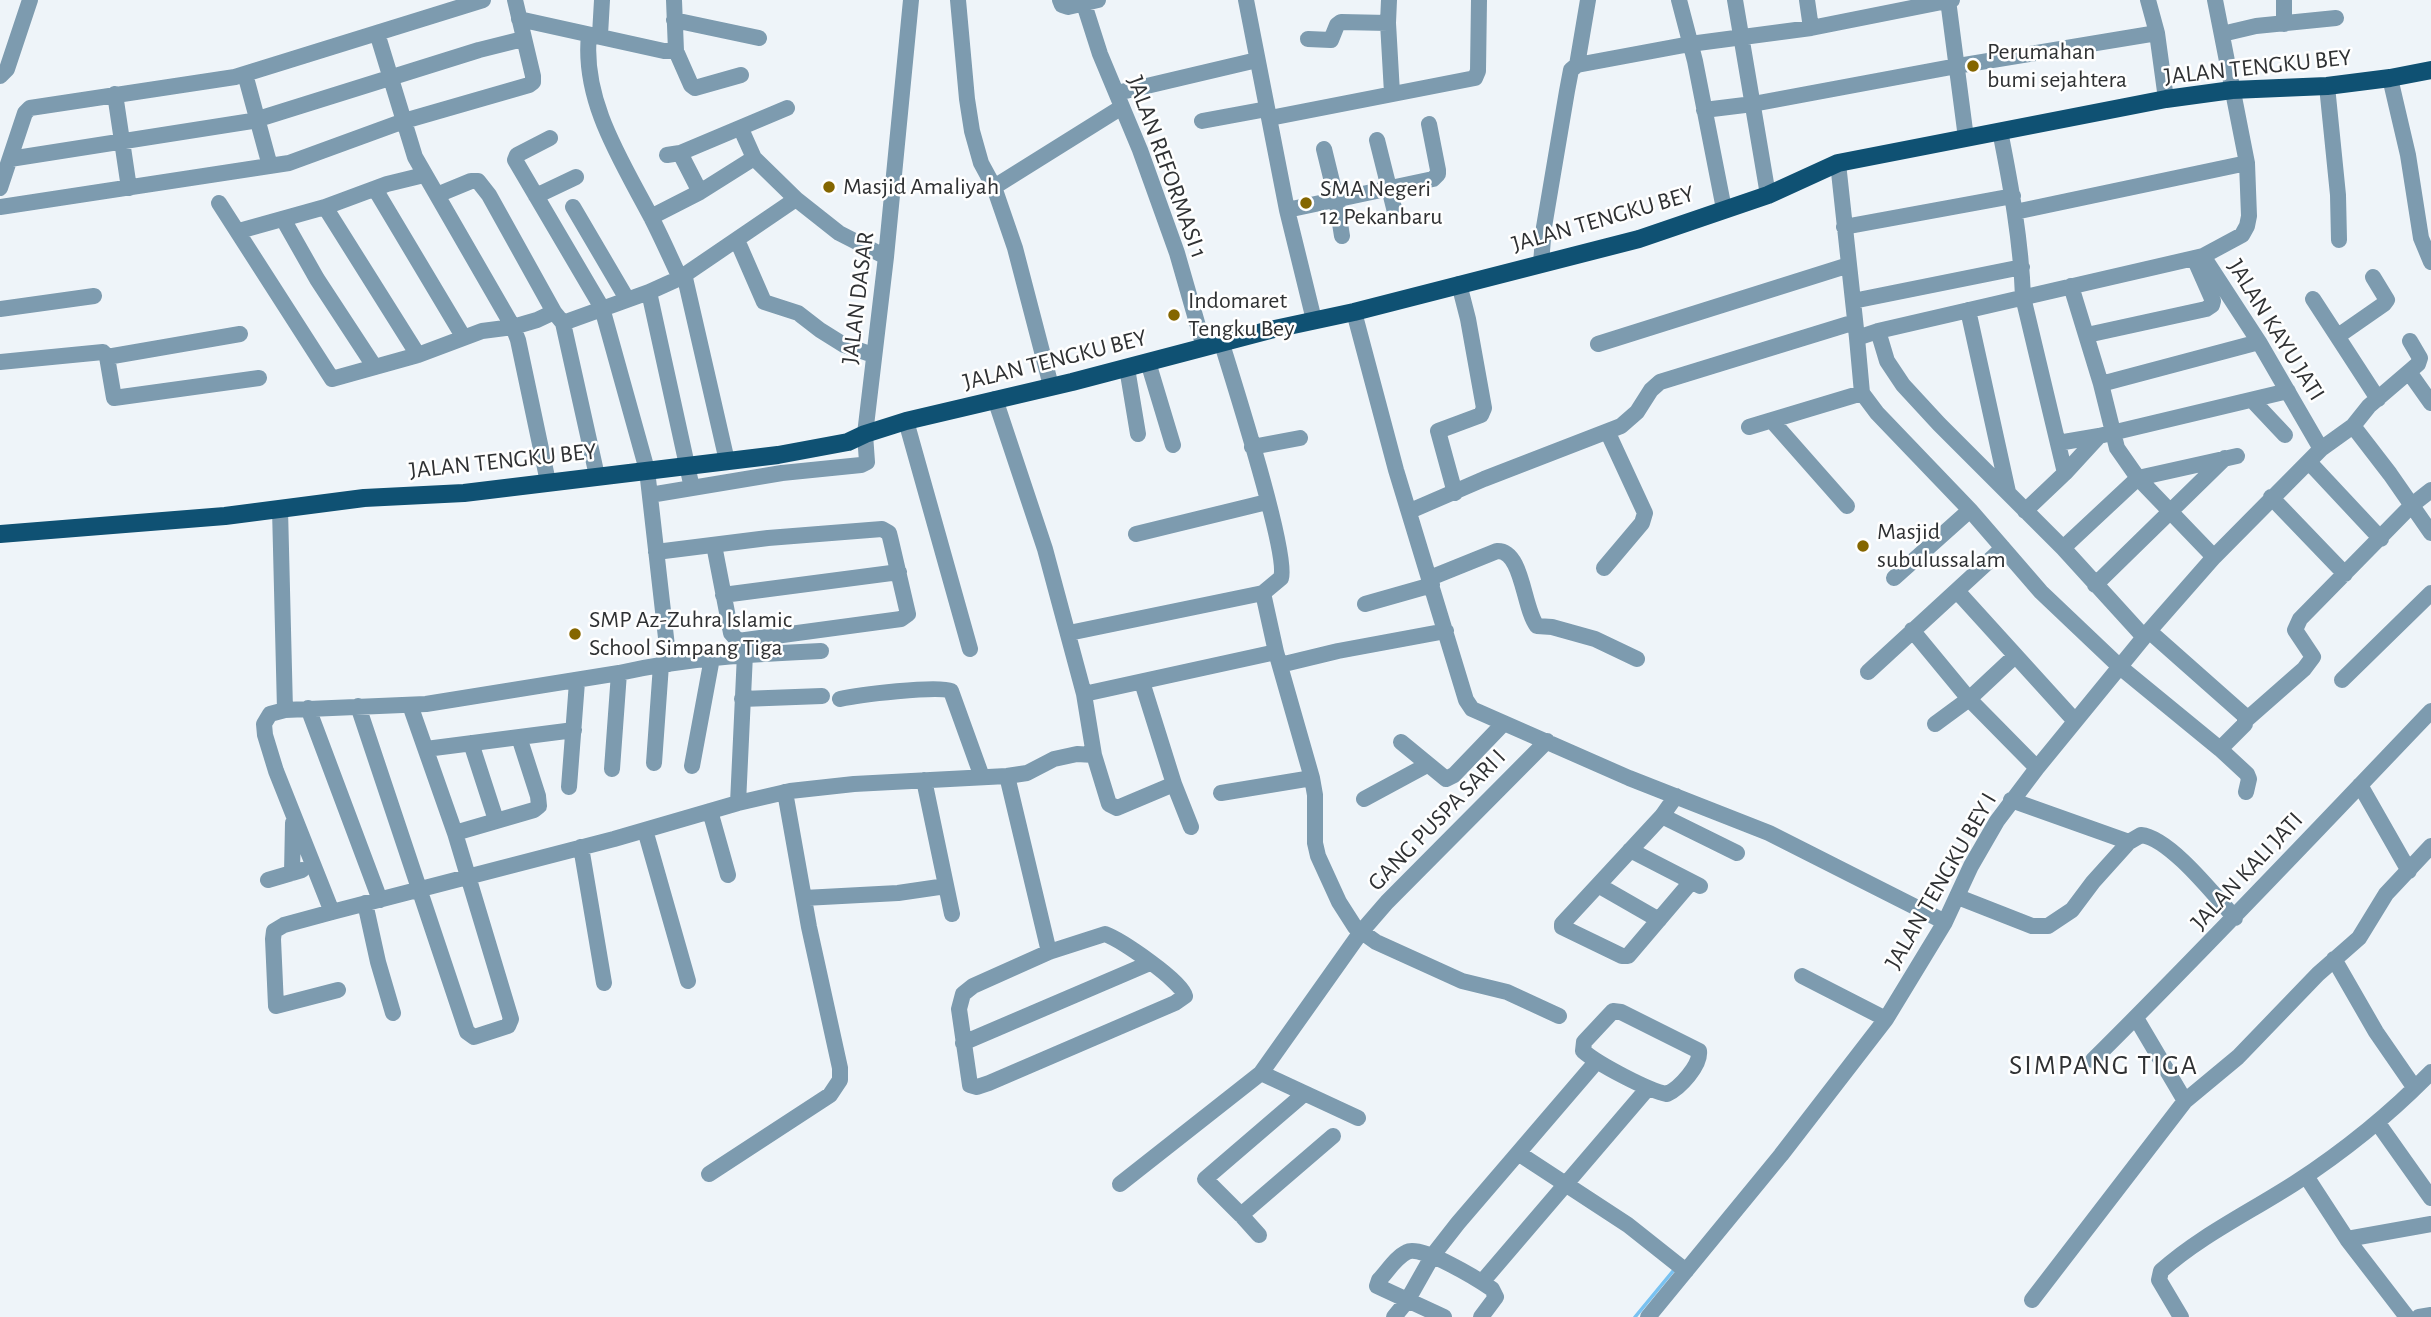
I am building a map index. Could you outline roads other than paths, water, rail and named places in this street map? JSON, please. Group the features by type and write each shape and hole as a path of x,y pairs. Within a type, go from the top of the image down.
{"main road":[{"name":"JALAN TENGKU BEY","path":"0,534 225,516 364,498 452,494 782,455 848,442 906,421 1354,312 1639,239 1768,195 1838,163 2166,99 2232,90 2327,86 2431,70"}],"street":[{"path":"0,76 7,69 8,40 30,0"},
{"path":"0,188 25,113 30,108 185,86 245,74 483,0"},
{"path":"0,207 289,163 404,121 529,85 533,82 533,76 515,0"},
{"path":"602,0 587,66 592,90 620,159 680,278"},
{"path":"674,0 676,51 687,80 695,88 741,75"},
{"name":"JALAN DASAR","path":"692,488 782,473 861,466 867,459 865,434 886,257 911,0"},
{"path":"958,0 972,131 981,163 994,187 1015,248 1051,386"},
{"path":"1060,0 1062,5 1068,7 1091,2"},
{"path":"1246,0 1287,210 1314,320"},
{"path":"1389,0 1392,93"},
{"path":"1202,121 1269,113 1470,80 1478,74 1479,0"},
{"path":"1577,65 1588,0"},
{"path":"1679,0 1724,209"},
{"path":"1735,0 1768,195"},
{"path":"1807,0 1811,28"},
{"path":"1541,263 1544,227 1567,91 1571,70 1577,65 1690,44 1811,28 1867,8 1949,0 1966,138"},
{"path":"2148,0 2157,33 2166,99"},
{"name":"JALAN KAYU JATI","path":"2216,0 2247,163 2249,216 2242,235 2199,257 2259,342 2321,450"},
{"path":"2284,0 2284,24"},
{"name":"JALAN REFORMASI 1","path":"1091,2 1100,54 1252,447 1283,572 1281,578 1263,593"},
{"path":"2222,34 2256,26 2336,18"},
{"path":"519,19 664,51 676,51"},
{"path":"674,20 759,38"},
{"path":"1308,39 1331,40 1341,22 1388,23"},
{"path":"377,33 415,157 518,340 548,482"},
{"path":"1704,110 1753,104 1957,66 2157,33"},
{"path":"9,159 258,119 479,50 523,39"},
{"path":"994,187 1120,100 1257,60"},
{"path":"245,74 270,166"},
{"path":"2390,78 2408,155 2421,238 2431,262"},
{"path":"2327,86 2338,195 2339,240"},
{"path":"115,94 129,188"},
{"path":"700,192 674,154 741,129 787,108"},
{"path":"1287,210 1436,177 1438,170 1429,124"},
{"path":"741,129 754,158 796,199 839,233 886,257"},
{"path":"2000,131 2014,204 2023,296 2065,473"},
{"path":"550,138 517,155 516,160 602,308 647,470 665,664 654,763"},
{"path":"1377,139 1396,216"},
{"path":"1324,149 1342,236"},
{"path":"651,217 700,192 754,158"},
{"path":"1838,163 1862,393 1877,413 1970,510 2042,592 2120,667 2247,774 2249,779 2246,792"},
{"path":"1844,227 2014,204 2247,163"},
{"path":"239,232 424,175"},
{"path":"536,196 576,177"},
{"path":"437,195 471,181 478,181 559,317 597,476"},
{"path":"376,189 464,338"},
{"path":"219,203 329,378 334,379 418,355 482,331 602,308 649,292 680,278 796,199"},
{"path":"326,206 418,355"},
{"path":"573,207 627,299"},
{"path":"283,219 317,279 374,366"},
{"path":"737,240 764,302 798,313 844,345 873,355"},
{"path":"1410,511 1484,479 1608,433 1631,419 1651,390 1661,382 1856,330 1878,331 2199,257 2212,305 2206,309 2087,335"},
{"path":"1598,344 1849,265"},
{"path":"1853,301 2022,267"},
{"path":"2338,336 2387,300 2373,277"},
{"path":"680,278 685,278 727,461"},
{"path":"1455,493 1438,431 1480,415 1484,408 1459,284"},
{"path":"2071,286 2101,384 2105,434 2138,478 2214,557"},
{"path":"649,292 692,488 650,495"},
{"path":"0,309 94,296"},
{"path":"2313,299 2378,399"},
{"path":"1968,310 2008,492"},
{"path":"1354,312 1396,470 1469,705 1478,714 1769,833 1945,922"},
{"path":"1878,331 1887,361 1903,385 1939,424 2063,548 2095,585 2146,634 2235,706 2246,720"},
{"path":"107,357 240,334"},
{"path":"2410,341 2420,361 2409,372 2431,403"},
{"path":"2101,384 2259,342"},
{"path":"0,362 103,352 107,357 114,398 259,378"},
{"path":"1149,362 1173,445"},
{"path":"1127,368 1138,433"},
{"name":"JALAN TENGKU BEY I","path":"1648,1317 1824,1101 1886,1019 1945,922 1976,857 2011,800 2146,634 2214,557 2271,497 2321,450 2353,426 2409,372"},
{"path":"2058,443 2288,391"},
{"path":"1749,427 1862,393"},
{"path":"995,399 1045,548 1069,633 1084,694 1094,755 1109,804 1113,807 1122,806 1174,784"},
{"path":"2252,400 2285,435"},
{"path":"906,421 970,649"},
{"path":"1772,422 1847,506"},
{"path":"2353,426 2431,533"},
{"path":"1604,568 1642,523 1645,513 1608,433"},
{"path":"2025,511 2105,434"},
{"path":"1252,447 1300,438"},
{"path":"2063,548 2138,478 2231,457 2095,585"},
{"path":"2309,462 2381,539"},
{"path":"2220,749 2246,720 2313,657 2297,634 2296,625 2412,505 2431,490"},
{"path":"2271,497 2345,574"},
{"path":"1136,534 1267,502"},
{"path":"280,509 285,710"},
{"path":"1894,578 1970,510"},
{"path":"656,552 768,538 882,529 889,533 908,611 906,617 742,641 733,638 714,545"},
{"path":"1868,672 2003,548"},
{"path":"1365,604 1431,582 1497,551 1506,551 1514,559 1531,615 1537,626 1552,627 1595,639 1637,659"},
{"path":"723,595 899,572"},
{"path":"1957,591 2075,721"},
{"path":"1069,633 1263,593 1278,658 1312,778 1318,856 1349,918 1361,932 1376,942 1462,981 1507,992 1559,1016"},
{"path":"2342,680 2431,593"},
{"path":"1912,630 1969,699 2037,768"},
{"path":"1084,694 1278,658 1338,651 1446,631"},
{"path":"332,912 276,771 265,735 264,724 270,714 285,710 461,700 577,682 665,664 745,654 821,650"},
{"path":"738,803 745,654"},
{"path":"1935,724 1969,699 2015,656"},
{"path":"692,766 712,658"},
{"path":"612,769 619,673"},
{"path":"569,787 577,682"},
{"path":"1142,682 1174,784 1191,827"},
{"path":"840,699 947,688 951,691 982,777"},
{"path":"742,699 821,696"},
{"path":"358,706 467,1032 474,1037 508,1026 511,1021 455,833 410,705"},
{"path":"308,709 373,901 378,962 393,1013"},
{"name":"JALAN KALI JATI","path":"2093,1060 2235,918 2431,711"},
{"path":"1401,741 1442,778 1450,778 1503,724"},
{"path":"426,748 574,730"},
{"path":"455,833 534,810 539,806 519,737"},
{"name":"GANG PUSPA SARI I","path":"1119,1184 1261,1073 1361,932 1387,902 1547,741"},
{"path":"471,743 496,820"},
{"path":"338,990 275,1006 274,931 284,925 785,792 820,786 1007,776 1027,773 1054,759 1077,754 1094,755"},
{"path":"1364,799 1427,765"},
{"path":"1007,776 1049,952"},
{"path":"1221,793 1312,778"},
{"path":"924,780 952,914"},
{"path":"2360,785 2409,871"},
{"path":"709,1174 830,1095 840,1080 840,1068 785,792"},
{"path":"1630,850 1696,884 1659,920 1628,956 1622,956 1565,930 1562,924 1630,850 1662,816 1676,796"},
{"path":"2011,800 2129,842"},
{"path":"710,811 728,875"},
{"path":"1662,816 1737,853"},
{"path":"292,873 293,817"},
{"path":"645,830 688,981"},
{"path":"1958,897 2032,926 2048,926 2072,909 2129,842 2135,837 2146,835 2163,845 2196,875 2235,918"},
{"path":"2032,1300 2185,1101 2238,1057 2334,959 2359,938 2386,894 2431,846"},
{"path":"581,847 604,983"},
{"path":"268,880 314,867"},
{"path":"1598,885 1659,920"},
{"path":"804,898 898,893 946,886"},
{"path":"1105,934 1150,963 1183,989 1185,996 1182,999 977,1087 971,1086 959,1009 963,994 973,986 1049,952 1105,934"},
{"path":"2334,959 2376,1032 2414,1087"},
{"path":"963,1043 1150,963"},
{"path":"1802,975 1886,1019"},
{"path":"1613,1011 1621,1012 1699,1051 1699,1060 1674,1091 1667,1094 1648,1088 1597,1061 1583,1051 1583,1047 1613,1011"},
{"path":"2136,1018 2185,1101"},
{"path":"1394,1317 1407,1301 1433,1255 1597,1061"},
{"path":"2181,1317 2159,1280 2161,1271 2179,1256 2329,1161 2377,1122 2431,1072"},
{"path":"1261,1073 1358,1118"},
{"path":"1482,1282 1648,1088"},
{"path":"1259,1235 1205,1179 1304,1094"},
{"path":"2377,1122 2431,1198"},
{"path":"1241,1215 1333,1136"},
{"path":"1518,1153 1628,1225 1686,1271"},
{"path":"2306,1176 2347,1239 2407,1317"},
{"path":"2347,1239 2431,1224"},
{"path":"1444,1317 1379,1288 1377,1284 1407,1252 1433,1255 1492,1289 1496,1297 1481,1317"},
{"path":"2419,1317 2431,1315"}],"waterway":[{"path":"1635,1317 1673,1271"}],"place":[{"name":"Perumahan bumi sejahtera","path":"1973,66"},
{"name":"Masjid Amaliyah","path":"829,187"},
{"name":"SMA Negeri 12 Pekanbaru","path":"1306,203"},
{"name":"Indomaret Tengku Bey","path":"1174,315"},
{"name":"Masjid subulussalam","path":"1863,546"},
{"name":"SMP Az-Zuhra Islamic School Simpang Tiga","path":"575,634"}],"district":[{"name":"SIMPANG TIGA","path":"2104,1066"}]}
